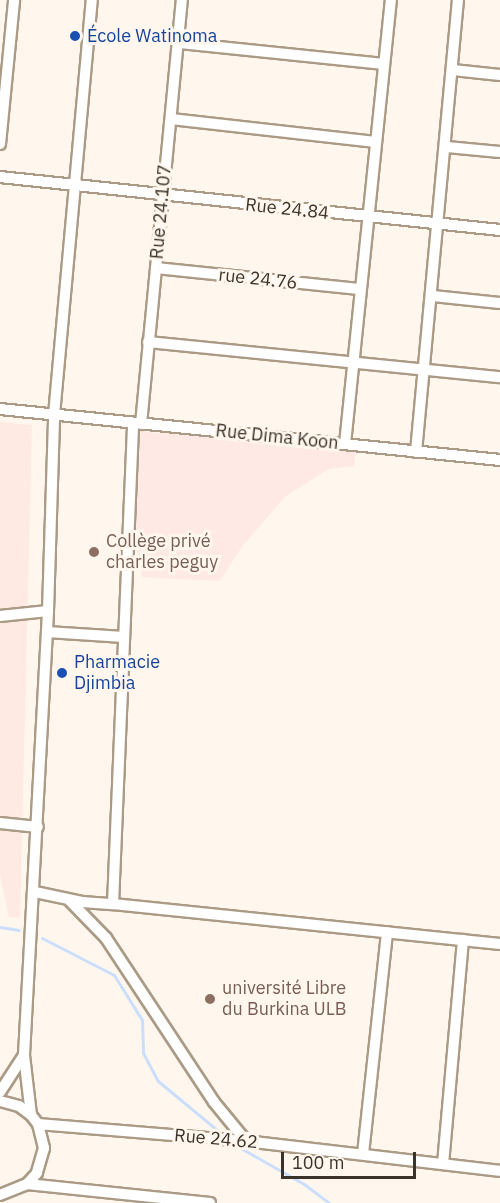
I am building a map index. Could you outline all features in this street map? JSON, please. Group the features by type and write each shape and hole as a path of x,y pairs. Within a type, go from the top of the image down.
{"street":[{"path":"0,144 6,28 14,0"},
{"path":"30,1115 24,1055 35,892 54,415 92,0"},
{"name":"Rue 24.107","path":"113,904 124,637 137,424 180,43 182,0"},
{"path":"345,444 359,289 391,0"},
{"path":"416,452 447,147 458,0"},
{"path":"180,43 384,64"},
{"path":"453,70 500,75"},
{"path":"171,119 376,142"},
{"path":"447,147 500,152"},
{"name":"Rue 24.84","path":"0,177 500,230"},
{"name":"rue 24.76","path":"156,268 359,289"},
{"path":"433,296 500,303"},
{"path":"148,342 354,360 500,377"},
{"name":"Rue Dima Koon","path":"0,409 500,460"},
{"path":"0,616 48,610"},
{"path":"47,632 124,637"},
{"path":"0,823 38,827"},
{"path":"35,892 70,900 500,944"},
{"path":"70,900 106,938 214,1102 246,1141"},
{"path":"363,1154 387,932"},
{"path":"443,1164 463,940"},
{"path":"0,1092 24,1055"},
{"path":"0,1101 19,1106 30,1115 38,1124 42,1136 42,1160 27,1184"},
{"name":"Rue 24.62","path":"38,1124 246,1141 500,1171"},
{"path":"0,1195 27,1184 210,1203"}],"shaded area":[{"path":"0,422 32,425 20,918 9,917 0,875"},
{"path":"136,431 356,450 354,466 329,469 286,496 243,545 220,581 142,577 132,520"}],"waterway":[{"path":"0,927 19,930"},
{"path":"42,938 114,975 142,1020 143,1053 158,1081 217,1130"},
{"path":"237,1146 304,1184 329,1203"}],"place":[{"name":"École Watinoma","path":"75,36"},
{"name":"Collège privé charles peguy","path":"94,552"},
{"name":"Pharmacie Djimbia","path":"62,673"},
{"name":"université Libre du Burkina ULB","path":"210,999"}]}
